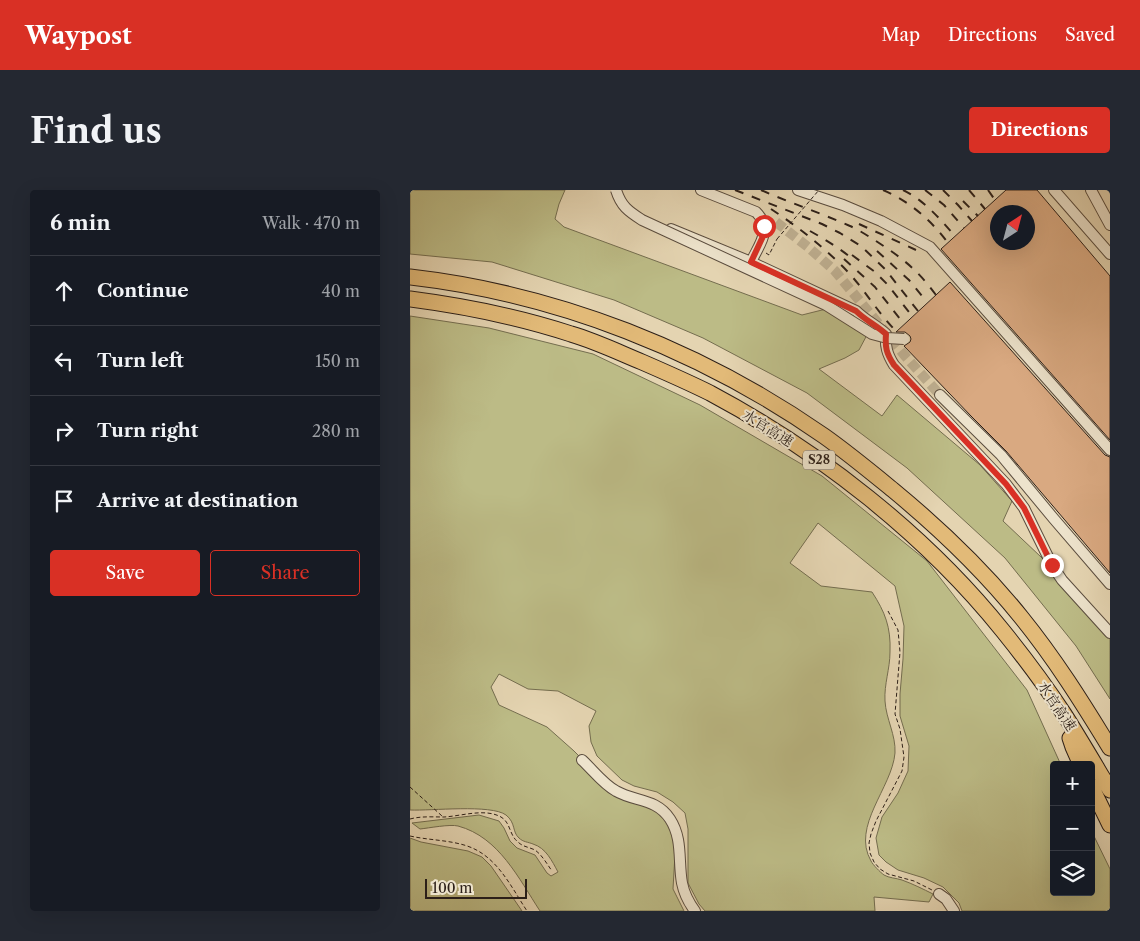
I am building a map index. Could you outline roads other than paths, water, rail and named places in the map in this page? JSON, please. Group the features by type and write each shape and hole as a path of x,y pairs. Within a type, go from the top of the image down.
{"highway":[{"name":"水官高速","path":"410,277 480,288 535,301 624,330 674,351 720,374 775,404 825,437 911,505 949,539 985,576 1020,615 1052,657 1082,700 1110,748"},
{"name":"水官高速","path":"410,299 530,322 573,334 617,351 710,393 813,455 896,522 932,554 968,591 1033,670 1063,713 1110,790"},
{"path":"1063,713 1079,761"},
{"path":"1095,794 1110,825"}],"lane":[{"path":"616,190 620,202 629,212 642,220 826,305 872,334 887,338 904,339"},
{"path":"623,190 622,194 627,203 648,219 751,262 856,311 886,334 885,346 888,356 894,365 1006,484 1024,508 1052,565 1062,580 1110,633"},
{"path":"701,190 756,212 762,218 765,232 751,262"},
{"path":"798,190 843,205 930,247 1110,450"},
{"path":"1054,190 1110,254"},
{"path":"1091,190 1110,225"},
{"path":"940,395 1001,455 1110,584"},
{"path":"582,760 616,791 660,808 668,817 675,828 679,843 682,884 695,911"},
{"path":"940,894 954,911"}],"tunnel":[{"path":"776,222 835,271 940,395"}],"railway":[{"path":"735,190 822,224 861,246 885,269 918,311"},
{"path":"761,190 839,221 863,233 909,265 936,295"},
{"path":"883,190 893,194 919,212 948,243"},
{"path":"903,190 925,204 955,236"},
{"path":"925,190 944,205 964,228"},
{"path":"943,190 972,221"},
{"path":"969,190 985,209"},
{"path":"988,190 995,200"},
{"path":"963,201 978,216"},
{"path":"771,209 838,262 854,278 896,331"},
{"path":"859,224 916,250"},
{"path":"810,231 855,261"},
{"path":"877,251 909,280 927,302"},
{"path":"852,255 875,272 888,285 912,316"},
{"path":"844,259 875,287 904,324"}]}
